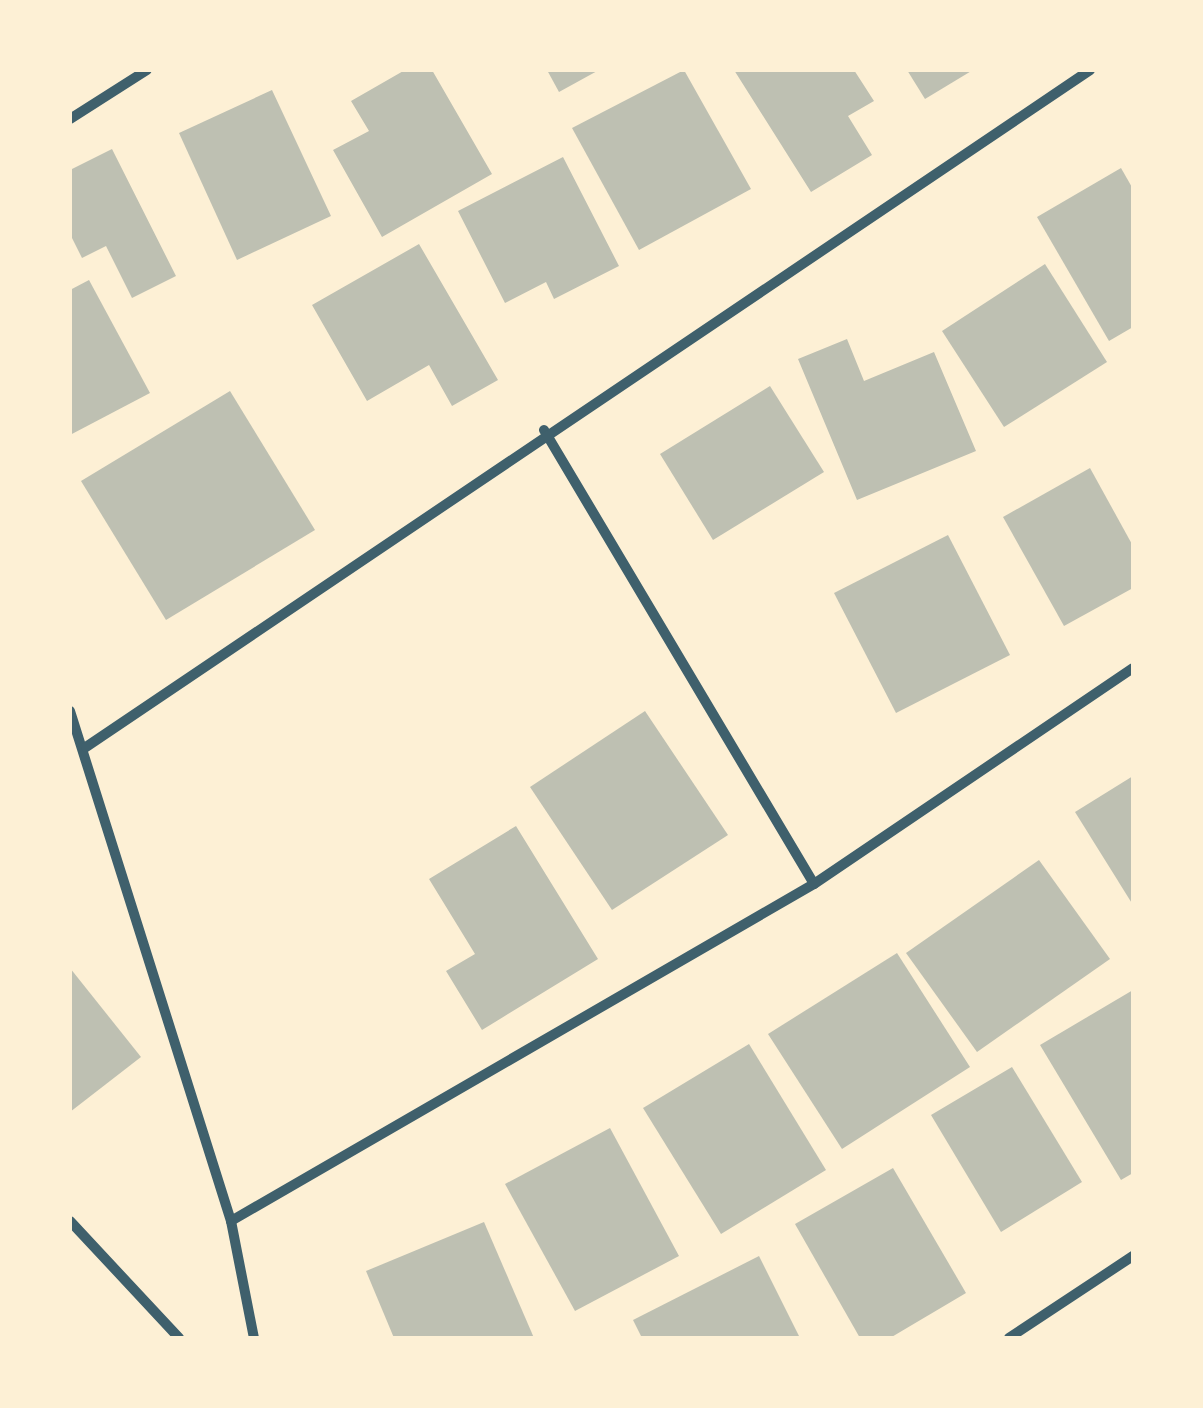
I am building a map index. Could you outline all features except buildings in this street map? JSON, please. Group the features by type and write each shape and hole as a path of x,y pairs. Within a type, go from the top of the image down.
{"street":[{"path":"70,119 146,70"},
{"path":"86,747 544,430 1090,70"},
{"path":"544,430 814,884"},
{"path":"231,1221 814,884 1133,668"},
{"path":"70,711 86,747 231,1221 254,1338"},
{"path":"70,1221 179,1338"},
{"path":"1010,1338 1133,1256"}]}
